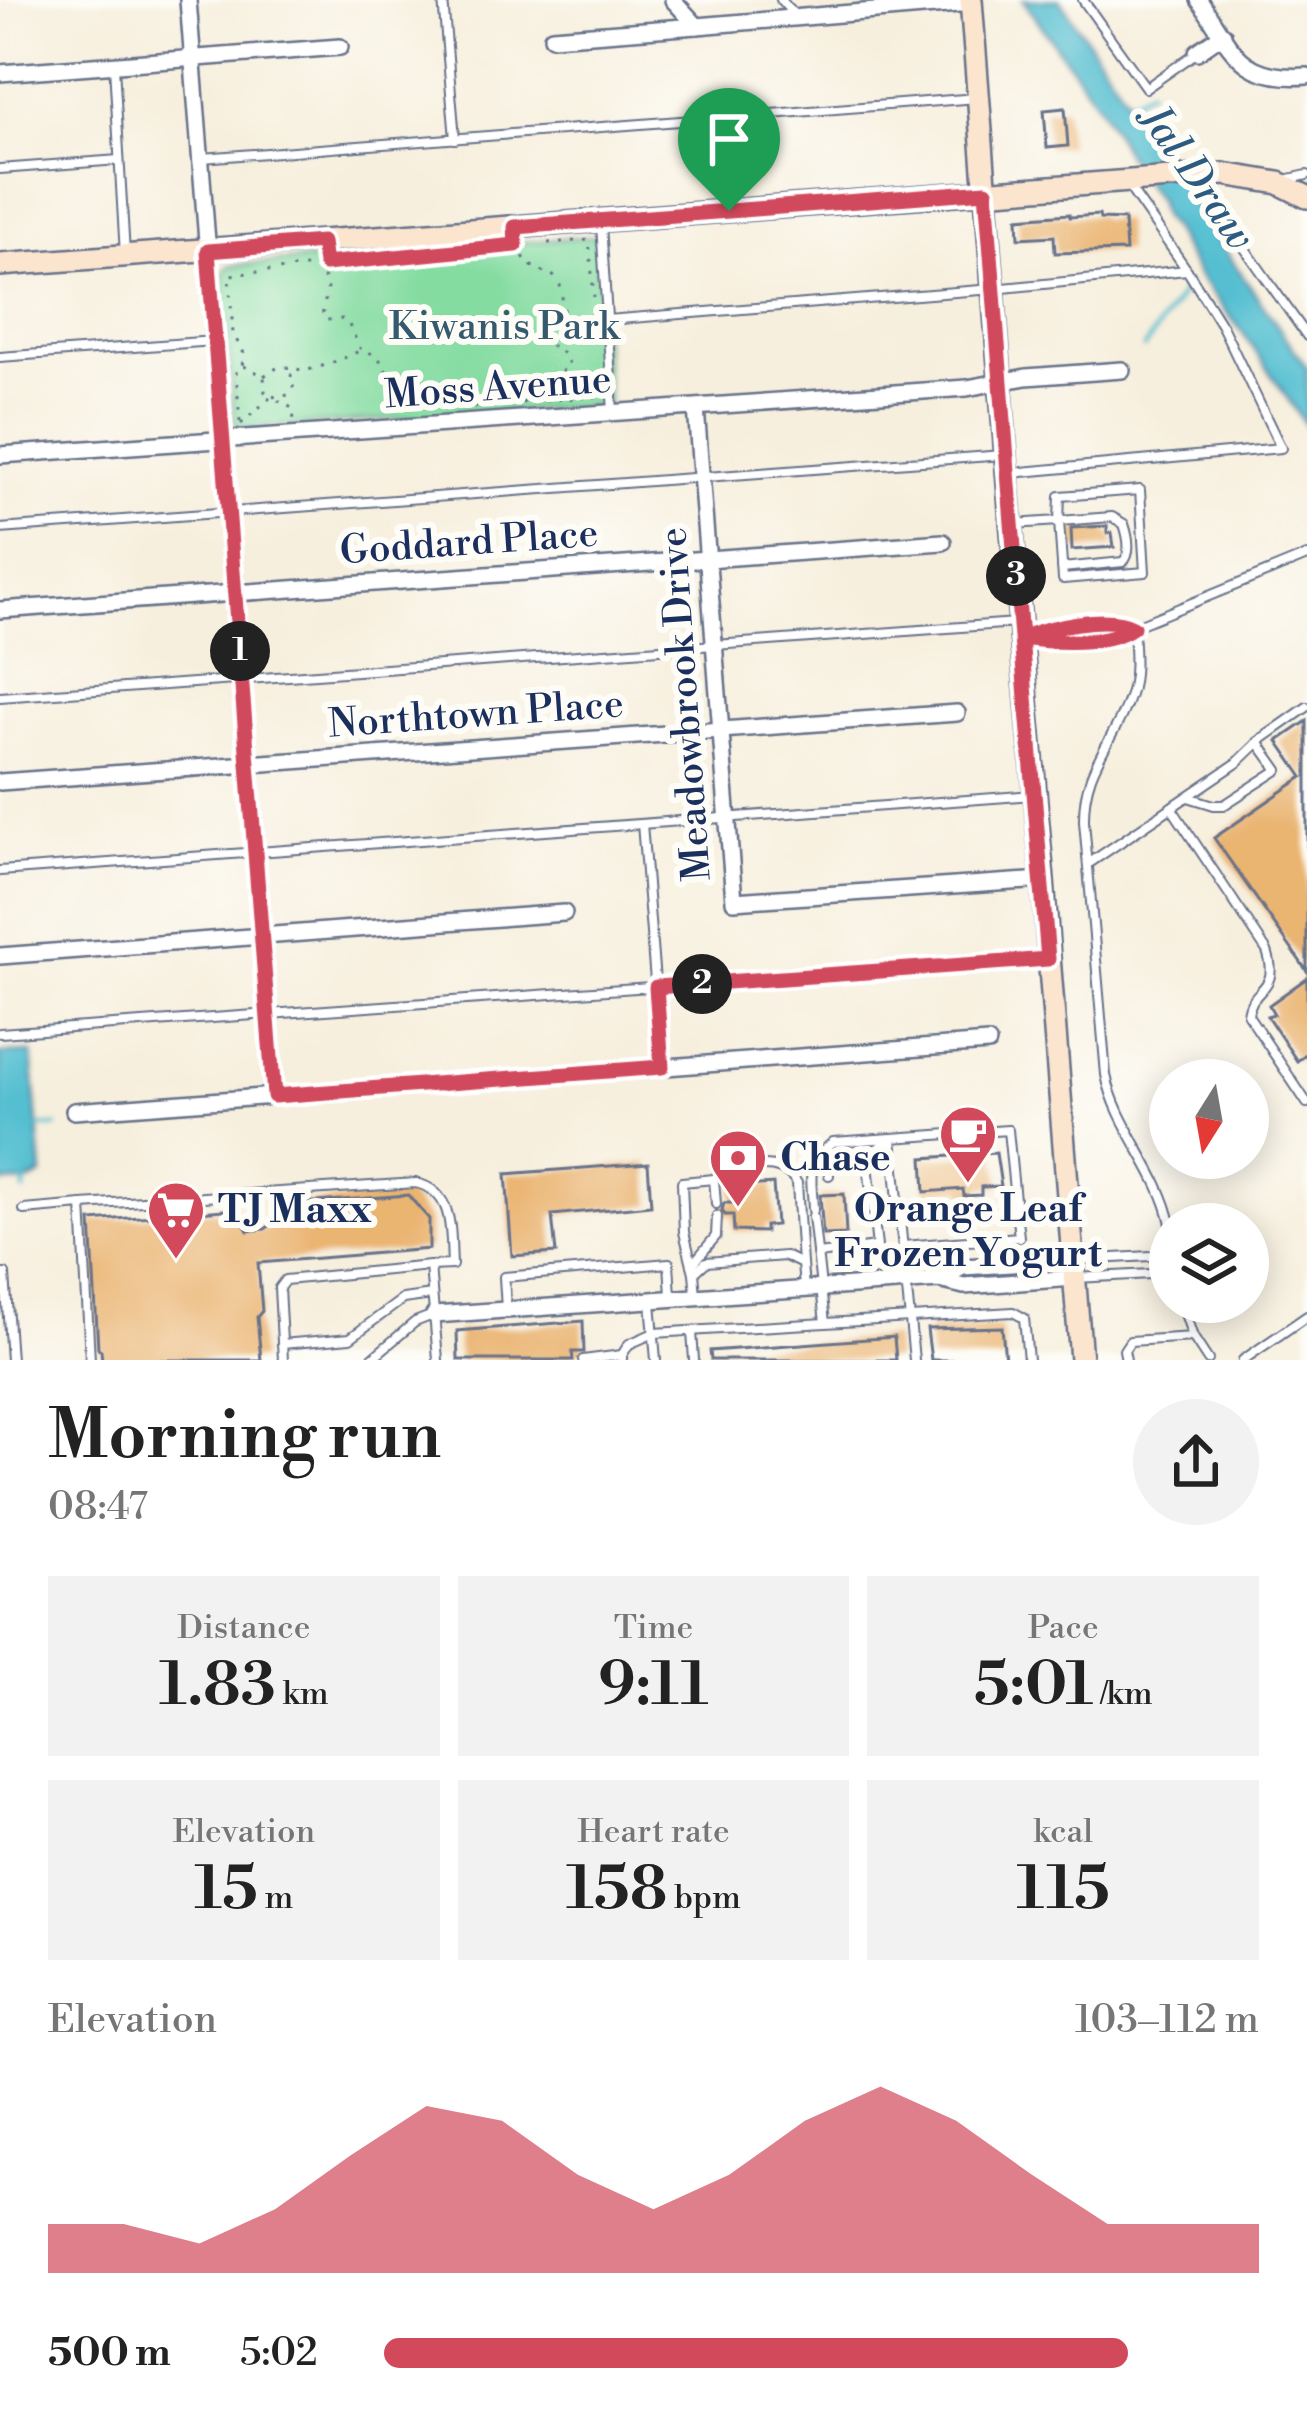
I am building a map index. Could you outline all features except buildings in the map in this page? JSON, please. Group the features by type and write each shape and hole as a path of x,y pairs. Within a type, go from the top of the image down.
{"main road":[{"path":"971,2 1081,1360"},
{"path":"0,265 1224,174 1279,182 1307,196"}],"street":[{"path":"188,0 268,1009"},
{"path":"673,0 697,26"},
{"path":"1199,0 1251,70 1271,77 1307,76"},
{"path":"553,37 797,18 869,6 971,2"},
{"path":"1197,52 1222,34"},
{"path":"0,73 340,47"},
{"name":"Moss Avenue","path":"0,455 968,388 1026,377 1122,370"},
{"name":"Meadowbrook Drive","path":"697,408 734,901 1043,880"},
{"name":"Goddard Place","path":"0,610 943,542"},
{"name":"Northtown Place","path":"0,782 956,712"},
{"path":"0,956 564,913"},
{"path":"74,1111 988,1043"},
{"path":"434,1315 939,1280 964,1286 1073,1269"}],"lane":[{"path":"443,0 455,139"},
{"path":"782,0 797,18"},
{"path":"1085,0 1146,88 1197,52"},
{"path":"114,65 125,256"},
{"path":"201,158 979,98"},
{"path":"0,170 119,160"},
{"path":"1279,182 1307,175"},
{"path":"1190,176 1307,336"},
{"path":"0,529 702,476 1281,448 1222,326 1130,181"},
{"path":"601,221 613,414"},
{"path":"607,320 1187,270"},
{"path":"0,357 215,340"},
{"path":"1140,490 1145,572 1063,579 1059,521 1060,496 1140,490"},
{"path":"1012,524 1116,518 1124,524 1128,549 1123,562 1062,568"},
{"path":"1021,630 1051,642 1120,636 1307,556"},
{"path":"0,697 715,645 1122,621 1133,627"},
{"path":"1133,627 1134,676 1129,697 1086,786 1084,810 1108,1087 1165,1203"},
{"path":"1088,864 1237,763 1307,707"},
{"path":"1187,796 1224,806 1278,770 1258,742"},
{"path":"0,872 1036,795"},
{"path":"1171,807 1269,956 1268,982 1250,1003 1248,1015 1307,1103"},
{"path":"642,823 662,1067"},
{"path":"0,1033 268,1009 1048,959"},
{"path":"813,1288 817,1254 812,1172 816,1157 833,1142 1008,1130 1018,1237 903,1246"},
{"path":"829,1174 827,1159 867,1155 892,1139"},
{"path":"892,1139 914,1360"},
{"path":"817,1254 877,1247 867,1155"},
{"path":"696,1295 684,1232 682,1182 714,1179 724,1169 778,1166 797,1183 802,1264 825,1323"},
{"path":"714,1179 716,1204"},
{"path":"23,1210 416,1183 437,1192 446,1204 452,1265 285,1280 279,1288 283,1360"},
{"path":"82,1205 90,1360"},
{"path":"900,1219 1016,1210"},
{"path":"693,1269 716,1236 717,1216"},
{"path":"693,1269 706,1262 785,1256 802,1264"},
{"path":"1073,1269 1149,1258"},
{"path":"506,1310 503,1276 669,1263 671,1297"},
{"path":"430,1266 438,1360"},
{"path":"1073,1269 1149,1272"},
{"path":"0,1275 4,1274 11,1360"},
{"path":"282,1345 350,1338 403,1299 432,1295"},
{"path":"651,1298 656,1360"},
{"path":"583,1360 622,1358 629,1343 653,1333 1013,1312 1024,1318 1028,1360"},
{"path":"370,1360 415,1322 434,1315"},
{"path":"1243,1360 1307,1316"},
{"path":"1188,1323 1208,1360"},
{"path":"692,1331 694,1360"},
{"path":"1126,1360 1124,1350 1130,1341 1193,1337"}],"path":[{"path":"535,244 589,239 594,298"},
{"path":"241,424 236,371 244,355 233,334 229,275 516,245 527,264 552,274 560,285 564,311 589,325 596,318 597,338"},
{"path":"325,264 323,277 328,285 322,316 350,325 362,350"},
{"path":"543,402 544,386 569,364 561,351 542,340 556,315 564,311"},
{"path":"264,376 277,366 305,371 362,350 373,352 381,358 389,378 390,429"},
{"path":"242,365 264,376"},
{"path":"241,424 271,398 289,395 294,386 286,373 289,366"},
{"path":"264,376 265,392 292,408 294,419"},
{"path":"434,410 601,398"},
{"path":"241,424 258,422"},
{"path":"268,1009 274,1096"}],"green space":[{"name":"Kiwanis Park","path":"595,236 608,405 292,426 242,428 234,423 223,273 229,266"}],"water":[{"path":"1023,0 1060,0 1307,368 1307,427 1199,277 1098,104"},
{"path":"32,1053 42,1175 28,1182 0,1183 0,1054"}],"waterway":[{"name":"Jal Draw","path":"1130,101 1149,89"},
{"path":"1144,348 1188,284"},
{"path":"38,1127 56,1126"},
{"path":"25,1182 25,1191"}],"place":[{"name":"Orange Leaf Frozen Yogurt","path":"968,1185"},
{"name":"Chase","path":"738,1209"},
{"name":"TJ Maxx","path":"176,1261"}],"route":[{"path":"729,211 515,227 516,245 325,264 322,242 208,251 274,1096 662,1067 656,987 1048,959 1021,638 1051,642 1120,636 1133,627 1122,621 1048,627 1021,638 986,191 729,211"}]}
